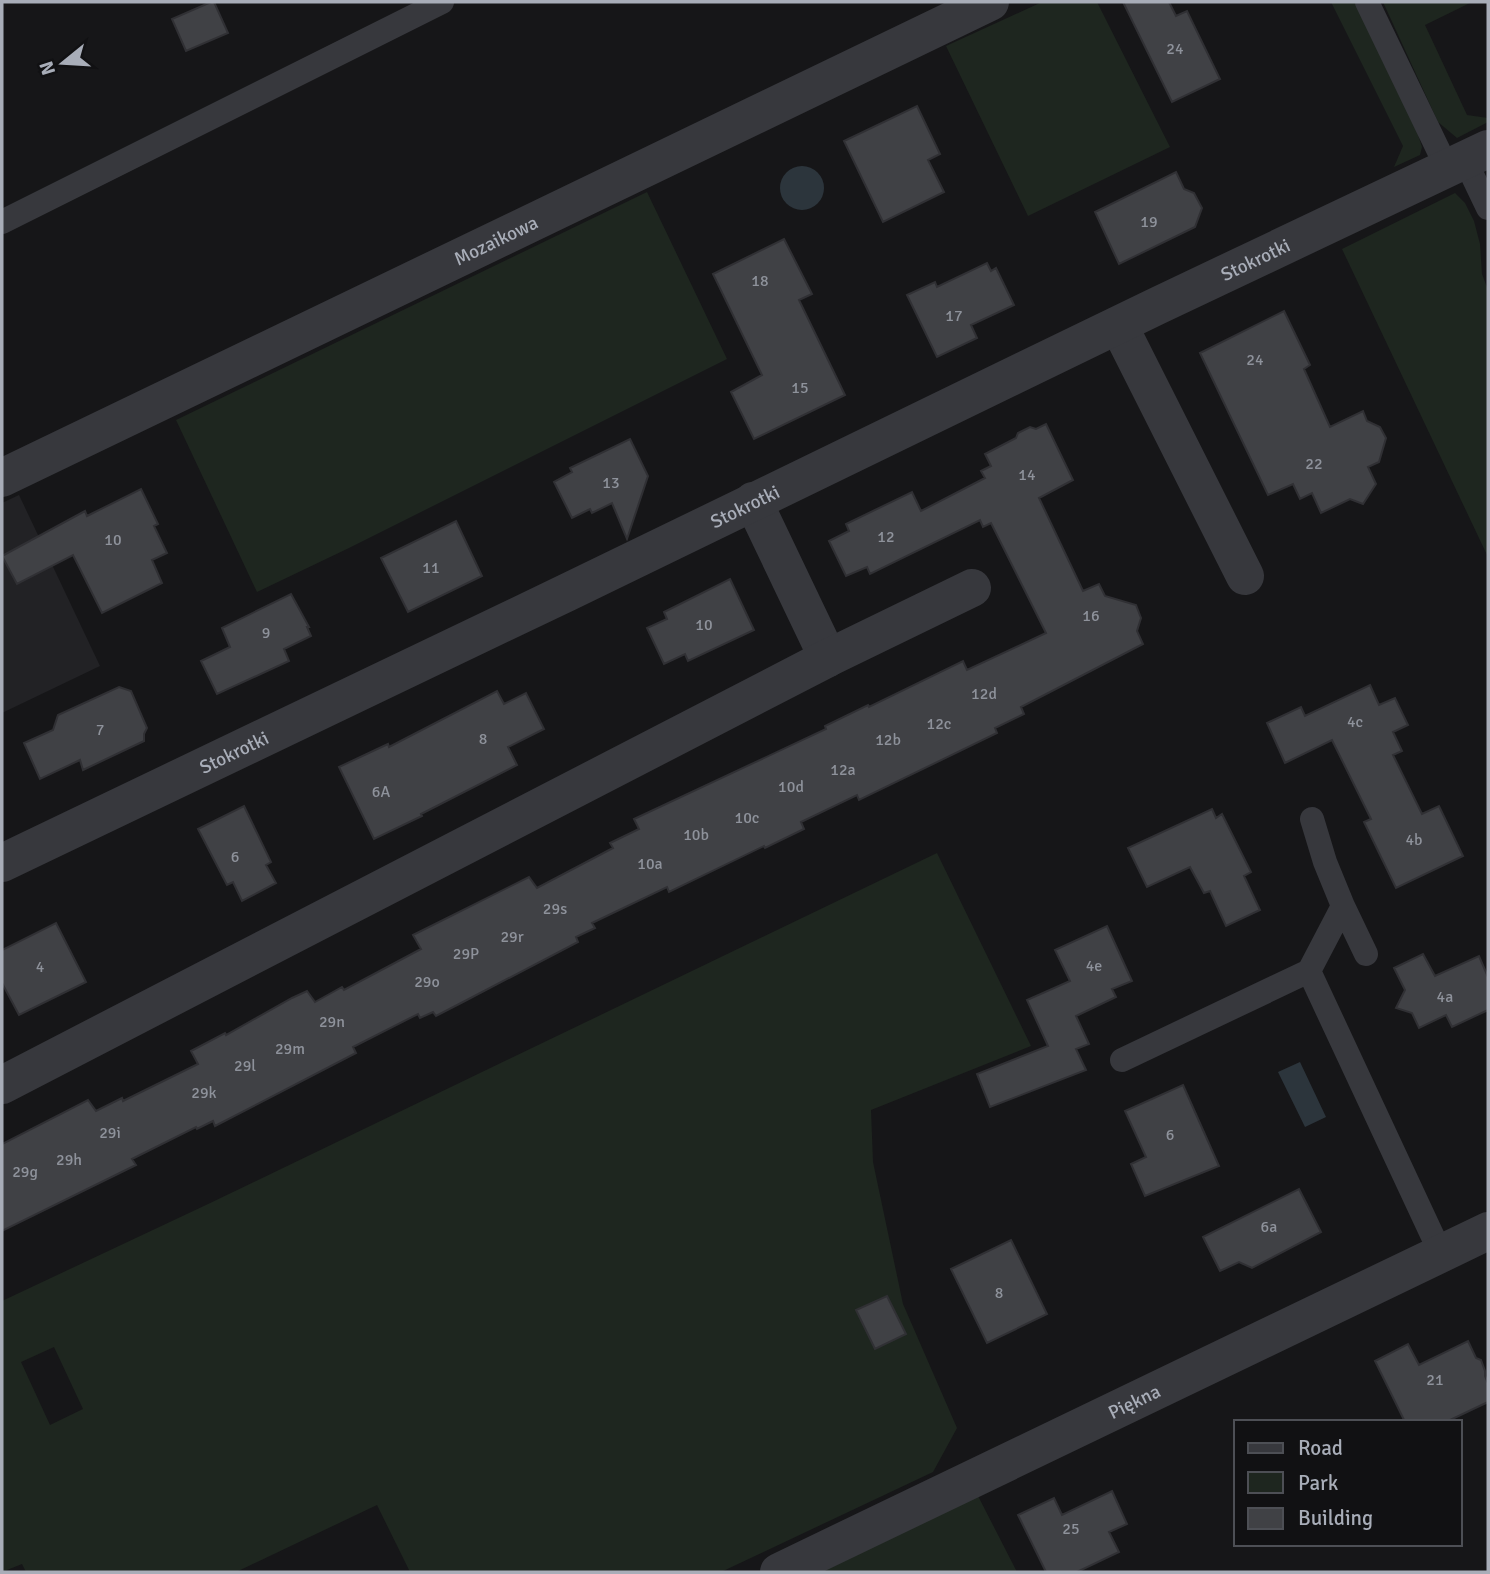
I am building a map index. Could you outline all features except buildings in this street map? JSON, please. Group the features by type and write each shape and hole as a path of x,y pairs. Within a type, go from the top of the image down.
{"street":[{"name":"Mozaikowa","path":"2,478 990,2"},
{"name":"Stokrotki","path":"2,863 1467,159"},
{"path":"1119,326 1245,576"},
{"path":"753,501 828,658"},
{"path":"2,1084 828,658 972,588"},
{"name":"Piękna","path":"779,1572 1488,1231"}],"lane":[{"path":"2,222 442,2"},
{"path":"1367,2 1467,159 1488,208"},
{"path":"1312,819 1325,863 1366,954"},
{"path":"1122,1060 1309,971 1343,906"},
{"path":"1309,971 1441,1254"}],"shaded area":[{"path":"802,166 818,172 824,188 818,204 802,210 786,204 780,188 786,172"},
{"path":"19,495 100,666 2,713 2,503"},
{"path":"1300,1062 1326,1117 1305,1127 1278,1072"}],"green space":[{"path":"1042,2 1097,2 1170,147 1028,216 946,46"},
{"path":"1331,2 1356,2 1417,132 1422,147 1420,155 1394,167 1403,146"},
{"path":"1383,2 1472,2 1425,25 1467,115 1488,118 1488,122 1457,138 1438,122"},
{"path":"647,192 727,359 257,592 176,420"},
{"path":"1455,193 1465,203 1474,221 1480,244 1482,274 1488,290 1488,557 1342,249"},
{"path":"937,853 1031,1046 871,1110 873,1162 903,1304 957,1428 933,1472 721,1572 410,1572 377,1505 236,1572 26,1572 22,1564 2,1572 2,1301","holes":["54,1347 83,1409 50,1425 21,1362"]},
{"path":"977,1494 1017,1572 813,1572"}]}
